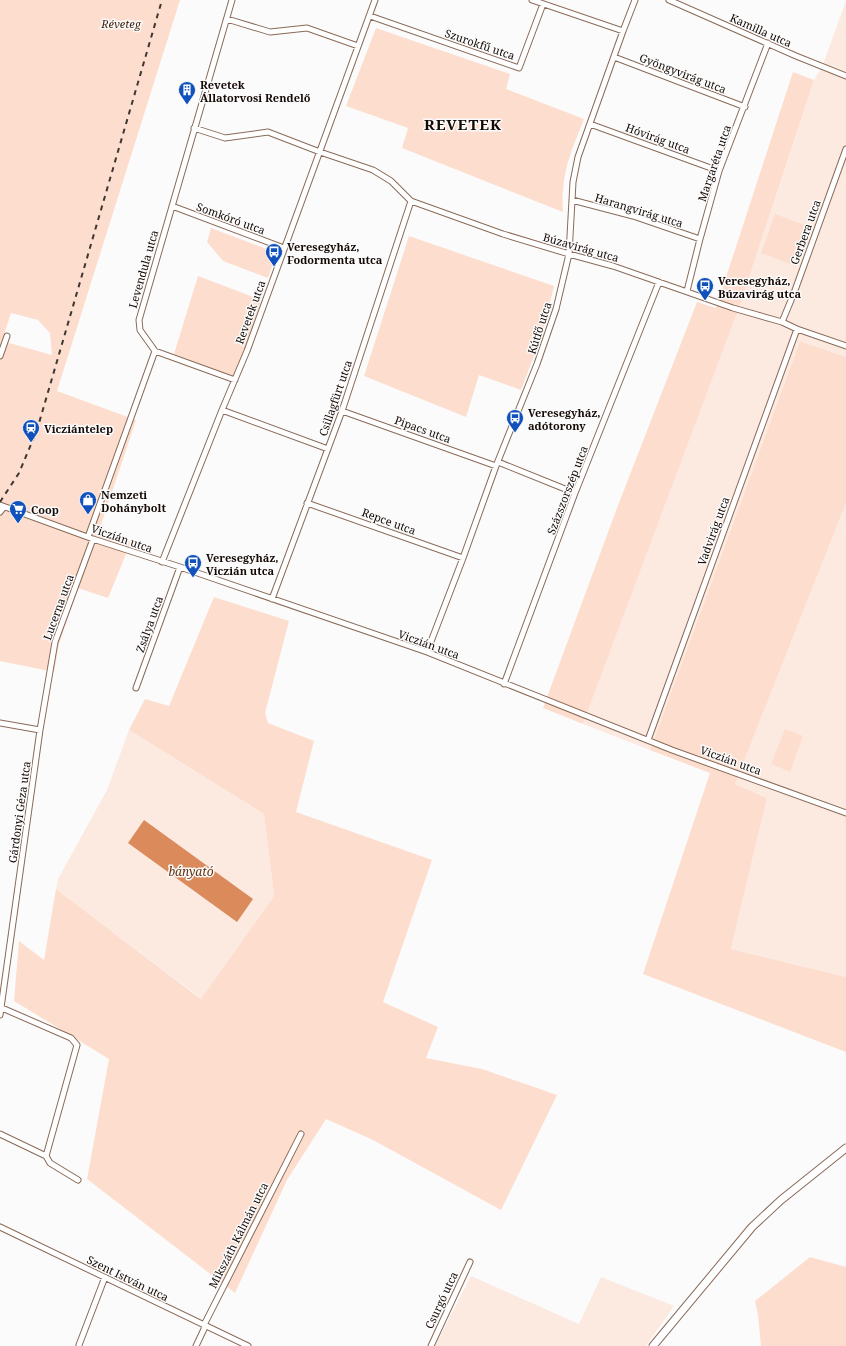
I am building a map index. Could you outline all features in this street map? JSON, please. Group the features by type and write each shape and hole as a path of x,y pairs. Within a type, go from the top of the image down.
{"main road":[{"path":"653,1346 752,1227 765,1214 846,1148"}],"street":[{"name":"Levendula utca","path":"155,351 140,330 139,320 232,0"},
{"name":"Revetek utca","path":"162,562 247,351 375,0"},
{"path":"532,0 622,31"},
{"name":"Kútfő utca","path":"426,652 463,558 497,464 537,364 556,309 569,254 573,182 578,157 622,31 635,0"},
{"name":"Kamilla utca","path":"669,0 796,56 846,76"},
{"name":"Szurokfű utca","path":"370,16 519,68 543,4"},
{"path":"227,19 270,32 306,28 358,46"},
{"name":"Margaréta utca","path":"687,291 700,239 720,171 768,43"},
{"name":"Gyöngyvirág utca","path":"614,57 745,107"},
{"name":"Hóvirág utca","path":"590,124 720,171"},
{"name":"Búzavirág utca","path":"194,128 225,138 268,132 373,170 391,181 411,201 503,234 613,266 733,308 782,322 797,330 846,346"},
{"name":"Gerbera utca","path":"782,322 846,149"},
{"name":"Harangvirág utca","path":"572,200 633,216 700,239"},
{"name":"Csillagfürt utca","path":"272,599 342,411 411,201"},
{"name":"Somkóró utca","path":"172,206 284,248"},
{"name":"Százszorszép utca","path":"504,684 659,282"},
{"name":"Vadvirág utca","path":"648,740 797,330"},
{"path":"0,356 7,336"},
{"path":"91,538 155,351 235,380"},
{"path":"222,410 328,449"},
{"name":"Pipacs utca","path":"342,411 497,464 576,494"},
{"name":"Repce utca","path":"307,503 463,558"},
{"path":"0,512 2,506"},
{"name":"Viczián utca","path":"2,506 91,538 180,567 426,652 672,750 846,813"},
{"name":"Lucerna utca","path":"40,730 55,642 91,538"},
{"name":"Zsálya utca","path":"136,688 180,567"},
{"path":"0,722 40,730"},
{"name":"Gárdonyi Géza utca","path":"0,1015 40,730"},
{"path":"2,1008 70,1038 77,1045 46,1156"},
{"path":"0,1134 46,1156 50,1163 78,1180"},
{"name":"Mikszáth Kálmán utca","path":"196,1346 205,1323 301,1134"},
{"name":"Szent István utca","path":"0,1226 248,1346"},
{"name":"Csurgó utca","path":"431,1346 470,1262"},
{"path":"79,1345 105,1277"}],"shaded area":[{"path":"846,1 846,357 800,341 650,750 583,724 740,305 814,80 822,67"},
{"path":"846,503 846,977 731,949 767,798 735,784"},
{"path":"129,730 264,814 274,896 202,999 56,889 58,879 107,790"},
{"path":"471,1276 579,1324 601,1277 674,1306 646,1346 435,1346"}],"green space":[{"name":"Réveteg","path":"0,0 180,0 57,391 136,420 99,531 131,542 108,598 78,588 59,644 54,672 0,661","holes":["11,313 38,320 50,333 52,355 2,341"]},
{"path":"376,28 510,74 506,89 584,119 570,154 565,172 563,212 402,148 408,128 346,106"},
{"path":"793,72 814,80 740,305 583,724 543,708 617,508 697,302 716,308"},
{"path":"775,214 810,227 795,266 761,253"},
{"path":"211,228 277,253 268,278 223,261 207,242"},
{"path":"409,236 554,286 542,335 521,390 479,375 466,417 364,376"},
{"path":"198,276 261,300 246,349 233,377 174,354"},
{"path":"800,341 846,357 846,503 735,784 767,798 731,949 846,977 846,1052 643,974 710,773 650,750"},
{"path":"214,597 289,621 265,713 268,723 314,741 296,812 432,860 383,1002 438,1027 426,1058 482,1069 557,1095 501,1210 373,1140 326,1119 287,1180 235,1293 87,1179 109,1059 14,1001 19,941 44,960 56,889 201,999 274,896 264,814 129,730 145,699 169,706"},
{"path":"785,729 803,736 790,772 771,764"},
{"path":"810,1257 846,1267 846,1346 761,1346 755,1301"}],"water":[{"name":"bányató","path":"144,820 253,899 237,922 128,843"}],"railway":[{"path":"0,502 19,473 37,430 162,0"}],"place":[{"name":"Revetek Állatorvosi Rendelő","path":"187,105"},
{"name":"Veresegyház, Fodormenta utca","path":"274,267"},
{"name":"Veresegyház, Búzavirág utca","path":"705,301"},
{"name":"Veresegyház, adótorony","path":"515,433"},
{"name":"Vicziántelep","path":"31,443"},
{"name":"Nemzeti Dohánybolt","path":"88,515"},
{"name":"Coop","path":"18,524"},
{"name":"Veresegyház, Viczián utca","path":"193,578"}],"district":[{"name":"REVETEK","path":"463,124"}]}
